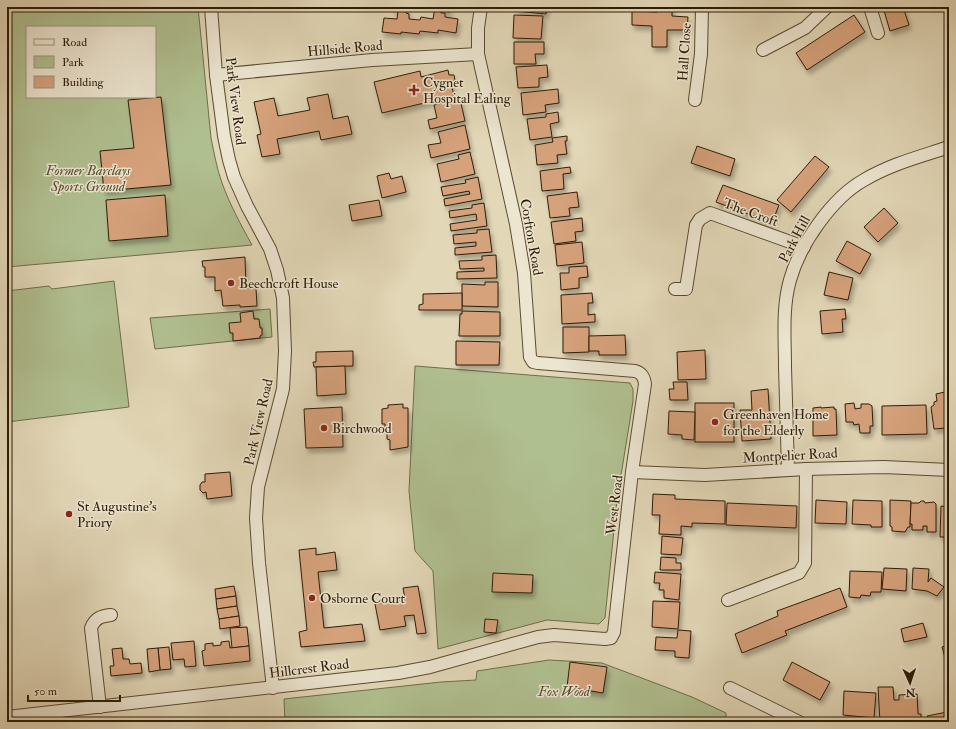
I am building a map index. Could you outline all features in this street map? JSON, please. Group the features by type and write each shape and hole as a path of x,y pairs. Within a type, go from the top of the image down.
{"street":[{"name":"Park View Road","path":"211,7 216,75 224,136 234,177 247,206 270,249 277,270 283,298 285,351 283,389 258,487 256,518 258,556 273,688"},
{"name":"Corfton Road","path":"481,7 478,28 478,54 516,224 524,272 530,357 533,362 538,363 635,371 644,376"},
{"name":"Hall Close","path":"695,100 700,54 702,7"},
{"path":"763,50 805,28 827,7"},
{"path":"870,7 878,33"},
{"name":"Hillside Road","path":"216,75 372,60 478,54"},
{"name":"Park Hill","path":"788,470 784,315 790,280 804,247 822,218 842,197 863,180 891,165 949,148"},
{"name":"The Croft","path":"675,289 686,289 696,226 700,219 710,214 804,247"},
{"name":"West Road","path":"611,638 614,632 632,472 645,384 644,376"},
{"name":"Montpelier Road","path":"632,472 705,475 806,469 884,467 949,470"},
{"path":"728,600 799,573 804,563 806,469"},
{"path":"100,707 91,628 93,622 98,618 111,614"},
{"name":"Hillcrest Road","path":"7,717 398,673 430,667 538,637 554,635 606,639 611,638"},
{"path":"730,688 799,722"}],"green space":[{"name":"Former Barclays Sports Ground","path":"7,7 198,7 211,138 216,161 220,178 229,199 252,245 7,267"},
{"path":"114,281 129,407 7,422 7,291 49,286 52,289"},
{"path":"270,309 272,337 155,349 150,318"},
{"path":"415,366 630,383 633,389 633,401 617,500 605,618 599,624 547,620 438,649 433,571 415,551 409,491"},
{"name":"Fox Wood","path":"549,660 602,663 692,697 726,713 726,722 285,722 284,699 441,682 476,680 477,671"}],"building":[{"path":"392,7 407,7 406,13 409,14 409,19 420,20 421,17 433,19 435,7 449,7 449,12 441,10 441,13 445,13 445,17 458,19 456,33 438,30 438,33 420,31 419,34 382,32 384,18 397,19 398,10 392,9"},
{"path":"516,7 547,7 546,14 516,11"},
{"path":"657,7 672,7 672,16 688,17 687,30 667,30 667,47 652,47 652,26 632,25 632,11 657,12"},
{"path":"883,7 903,7 909,25 890,31"},
{"path":"514,15 543,16 541,39 513,38"},
{"path":"854,15 865,32 807,70 796,53"},
{"path":"514,42 544,42 544,54 535,54 536,64 514,64"},
{"path":"547,65 548,77 539,78 539,87 518,88 516,67"},
{"name":"Cygnet Hospital Ealing","path":"448,70 449,75 454,75 455,80 451,83 454,96 382,113 374,82 420,71 421,77"},
{"path":"558,89 559,103 545,105 546,112 523,115 521,93"},
{"path":"328,94 333,119 348,116 352,134 321,140 319,131 277,139 280,154 262,157 257,135 261,134 254,102 274,98 278,116 310,110 307,98"},
{"path":"161,97 171,185 104,191 100,151 134,148 128,100"},
{"path":"460,99 465,121 430,129 428,120 437,118 434,105"},
{"path":"558,112 559,122 550,124 552,137 530,140 527,119 546,117 546,114"},
{"path":"465,125 470,149 431,158 428,145 441,143 438,132"},
{"path":"567,136 567,141 565,141 567,154 557,155 558,163 537,165 535,145 553,142 552,138"},
{"path":"697,146 735,159 730,176 691,163"},
{"path":"470,152 475,174 441,182 437,164 459,159 458,155"},
{"path":"815,156 829,167 791,212 777,200"},
{"path":"570,167 571,173 563,174 564,189 542,191 540,171"},
{"path":"389,173 391,179 402,176 406,192 382,198 377,176"},
{"path":"478,177 482,199 445,206 444,199 470,194 469,191 443,196 441,187 466,183 465,180"},
{"path":"723,185 779,205 772,223 716,202"},
{"path":"577,192 579,207 569,208 570,216 550,218 547,196"},
{"path":"165,195 168,236 109,241 106,200"},
{"path":"379,200 382,216 352,221 349,205"},
{"path":"484,203 487,226 451,231 450,224 477,220 476,214 450,218 449,211 472,208 472,205"},
{"path":"884,208 898,223 878,242 864,227"},
{"path":"582,218 583,231 575,232 576,241 554,244 551,222"},
{"path":"489,229 492,252 455,255 455,248 476,246 476,242 454,244 453,235 477,233 477,230"},
{"path":"847,241 871,254 860,274 836,261"},
{"path":"582,242 584,263 557,266 555,245"},
{"path":"496,255 497,278 457,279 457,272 484,271 484,268 460,269 459,261 482,260 482,256"},
{"name":"Beechcroft House","path":"245,257 246,288 256,288 257,306 223,306 221,290 215,291 215,277 205,277 205,267 203,267 202,261"},
{"path":"587,266 588,277 579,278 579,288 561,290 560,273 569,273 569,267"},
{"path":"829,272 853,278 848,300 824,295"},
{"path":"485,282 498,282 498,307 462,306 462,284 485,285"},
{"path":"462,293 462,310 419,310 419,305 423,304 423,294"},
{"path":"592,293 593,303 588,303 588,315 595,314 595,322 562,324 561,295"},
{"path":"845,309 846,319 842,319 843,332 822,334 820,311"},
{"path":"253,311 254,319 259,319 260,328 262,328 262,335 260,338 233,341 233,333 230,333 229,323 241,322 240,313"},
{"path":"462,311 500,312 500,336 459,336 460,314 462,314"},
{"path":"563,327 589,327 589,352 563,353"},
{"path":"625,335 626,355 599,355 599,351 589,351 589,336"},
{"path":"456,341 500,342 499,365 456,365"},
{"path":"705,350 706,379 678,380 677,352"},
{"path":"353,351 353,366 314,367 313,362 316,362 316,352"},
{"path":"345,366 346,394 317,396 316,367"},
{"path":"673,382 687,382 688,400 670,400 669,389 674,389"},
{"path":"768,389 771,439 742,441 740,410 752,410 751,391"},
{"path":"949,391 949,423 946,424 946,428 934,429 931,407 934,405 934,402 937,401 936,394"},
{"name":"Greenhaven Home for the Elderly","path":"695,403 734,403 734,442 695,442"},
{"path":"854,403 855,409 861,408 861,404 869,404 872,406 873,426 870,426 870,433 860,433 859,424 854,425 853,422 846,422 845,404"},
{"path":"403,404 403,408 408,408 408,447 390,450 390,440 387,439 387,429 385,429 385,424 382,424 382,409 388,408 388,405"},
{"path":"926,405 927,434 882,435 882,406"},
{"name":"Birchwood","path":"342,407 343,447 306,448 304,409"},
{"path":"834,407 834,409 836,409 837,435 813,436 813,408"},
{"path":"669,411 695,412 694,440 682,439 682,435 668,434"},
{"path":"230,472 232,496 207,499 206,492 203,493 200,490 200,485 202,482 205,482 205,474"},
{"path":"653,494 675,495 675,499 725,501 725,524 692,523 692,527 681,526 681,535 659,534 660,515 652,515"},
{"path":"816,500 847,502 846,524 815,523"},
{"path":"853,500 882,501 882,527 852,524"},
{"path":"890,500 911,501 910,527 908,527 905,532 892,531 892,527 890,526"},
{"path":"924,501 925,503 934,502 936,504 936,532 927,532 927,526 923,526 923,530 912,530 912,524 910,524 911,503 919,503"},
{"path":"727,503 797,506 796,528 726,525"},
{"path":"941,506 949,507 949,537 940,537"},
{"path":"662,536 683,538 681,555 661,554"},
{"name":"Osborne Court","path":"316,548 316,555 335,552 337,570 318,572 324,628 362,624 365,641 301,647 299,632 307,630 299,550"},
{"path":"661,557 676,558 676,563 681,563 681,570 660,570"},
{"path":"884,568 907,569 906,591 882,589"},
{"path":"913,568 929,569 928,582 931,578 944,587 937,596 927,591 912,589"},
{"path":"850,571 882,572 881,592 871,592 870,596 861,595 860,598 849,597"},
{"path":"655,572 681,574 679,600 664,598 664,590 659,590 660,583 654,583"},
{"path":"493,573 533,575 532,593 492,592"},
{"path":"234,586 236,596 216,599 215,589"},
{"path":"418,586 426,633 417,634 414,615 404,616 406,626 380,630 375,604 405,599 403,588"},
{"path":"840,588 847,607 785,631 787,635 742,653 735,634 778,616 777,611"},
{"path":"236,596 237,606 217,609 216,599"},
{"path":"653,601 680,602 678,629 652,627"},
{"path":"237,606 239,616 219,619 217,609"},
{"path":"239,616 240,626 220,629 219,619"},
{"path":"485,619 498,620 496,633 484,632"},
{"path":"923,623 927,637 904,642 901,629"},
{"path":"247,627 249,646 232,648 230,628"},
{"path":"678,630 691,631 689,658 675,657 675,651 655,650 656,637 677,638"},
{"path":"194,641 196,666 185,667 184,659 173,660 171,643"},
{"path":"229,641 230,648 249,646 250,661 204,666 202,651 205,650 205,644 213,643 213,646 221,645 221,642"},
{"path":"949,645 949,668 948,668 942,647"},
{"path":"169,647 171,669 160,670 158,648"},
{"path":"122,648 123,659 129,659 130,664 141,663 142,673 111,676 110,666 114,666 112,649"},
{"path":"158,648 160,670 149,672 147,649"},
{"path":"570,662 607,667 603,693 567,687"},
{"path":"792,662 830,682 820,700 783,680"},
{"path":"878,687 893,687 894,700 899,700 899,695 917,694 918,714 921,714 921,722 880,722"},
{"path":"844,691 876,693 874,718 843,715"},
{"path":"947,712 949,722 929,722 927,716"}],"place":[{"name":"Cygnet Hospital Ealing","path":"414,90"},
{"name":"Beechcroft House","path":"231,283"},
{"name":"Greenhaven Home for the Elderly","path":"715,422"},
{"name":"Birchwood","path":"324,428"},
{"name":"St Augustine's Priory","path":"69,514"},
{"name":"Osborne Court","path":"312,598"}]}
